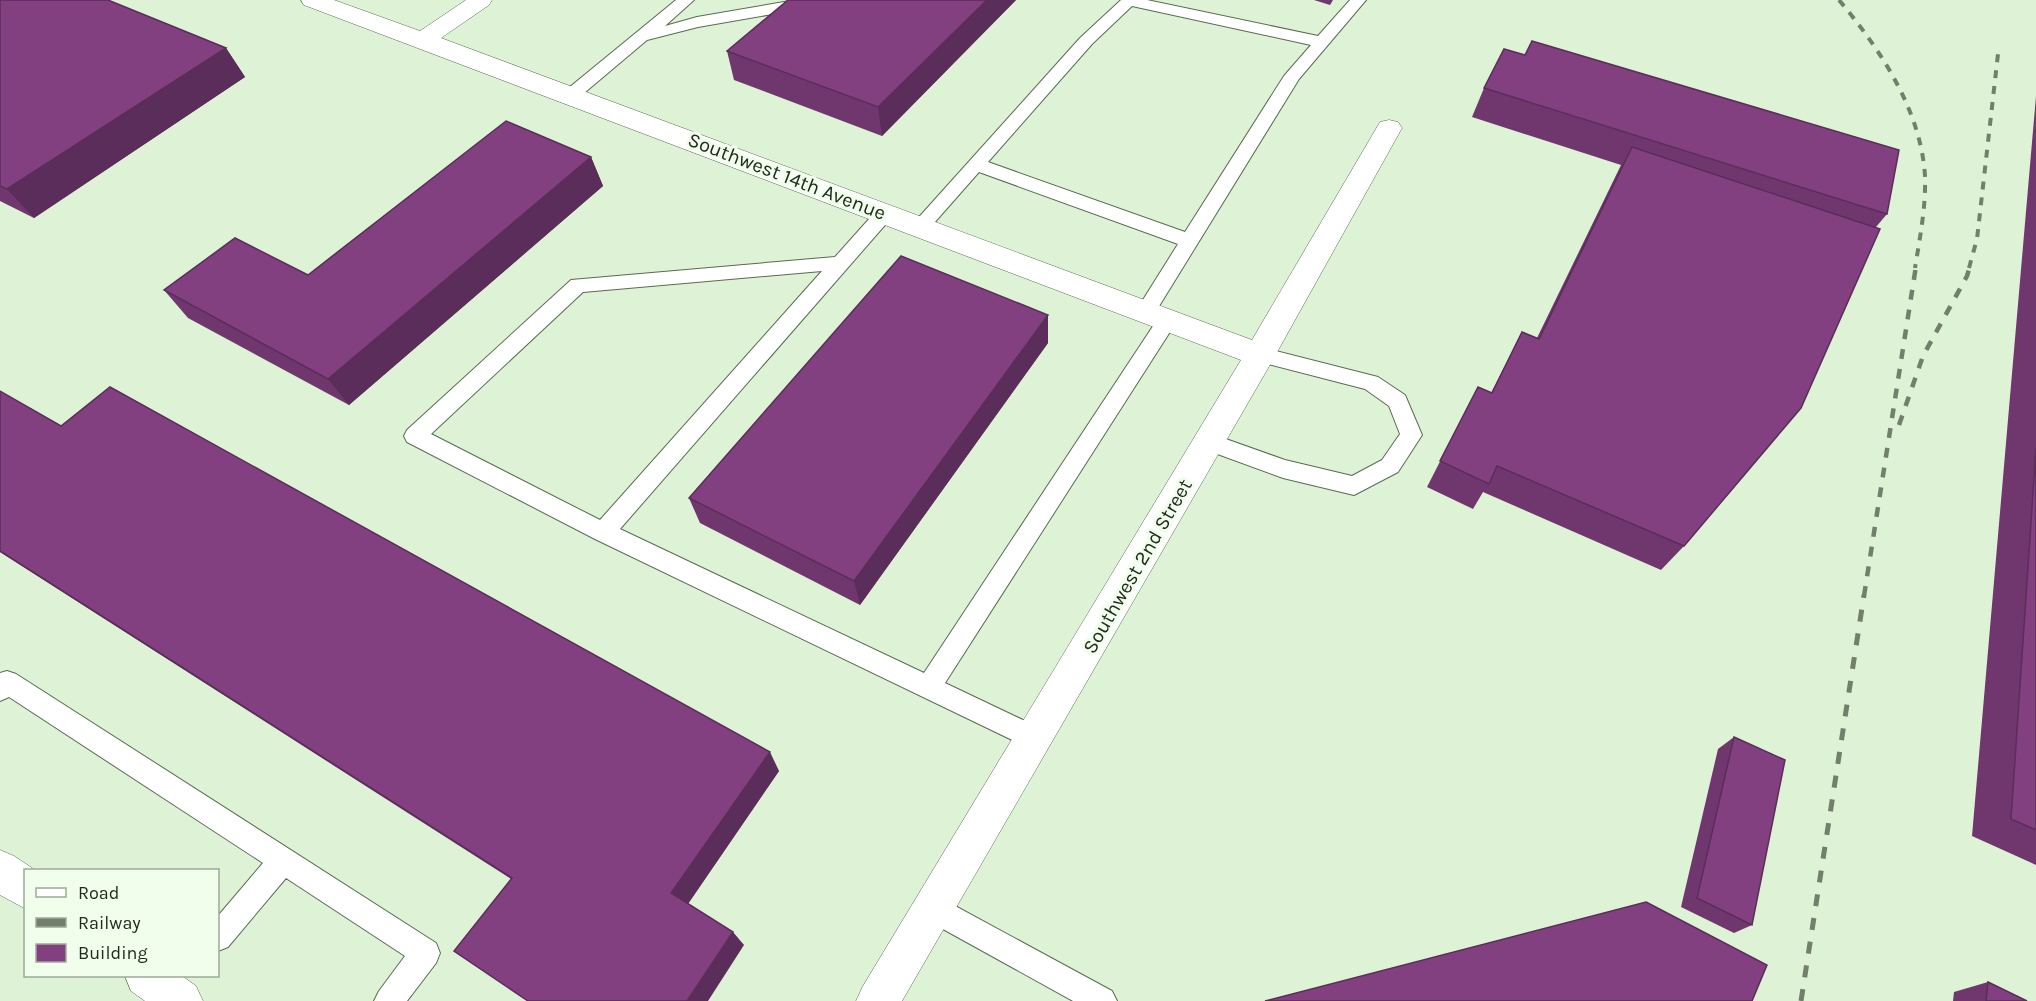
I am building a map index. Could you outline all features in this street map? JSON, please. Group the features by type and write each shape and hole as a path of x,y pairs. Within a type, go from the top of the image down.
{"street":[{"name":"Southwest 14th Avenue","path":"312,0 1260,354"},
{"path":"423,40 481,0"},
{"name":"Southwest 2nd Street","path":"878,1001 1209,442 1389,128"},
{"path":"0,870 24,888"}],"lane":[{"path":"571,95 686,0"},
{"path":"928,688 1157,315 1190,241 1292,76 1358,0"},
{"path":"920,226 1086,41 1129,1 1322,42"},
{"path":"641,37 697,22 790,6"},
{"path":"976,164 1190,241"},
{"path":"603,532 885,213"},
{"path":"841,262 578,285 415,436 603,532 1035,739"},
{"path":"1209,442 1283,469 1354,486 1390,466 1412,435 1398,401 1371,383 1260,354"},
{"path":"2,683 284,860 426,953 389,1001"},
{"path":"219,936 284,860"},
{"path":"933,908 1102,1001"}],"building":[{"path":"0,0 108,0 226,48 7,189 0,186"},
{"path":"788,0 987,0 878,107 727,51"},
{"path":"1532,41 1899,150 1887,214 1484,88 1504,49 1525,55"},
{"path":"506,121 591,157 328,379 164,290 235,238 308,275"},
{"path":"1632,147 1880,229 1801,408 1684,546 1497,466 1489,484 1440,461 1478,387 1492,393 1522,332 1539,339"},
{"path":"901,256 1048,315 854,581 689,498"},
{"path":"110,387 770,752 671,893 733,932 687,1001 528,1001 454,951 512,878 0,551 0,391 61,426"},
{"path":"2036,448 2036,830 2011,819"},
{"path":"1734,737 1785,760 1752,925 1697,898"},
{"path":"1646,902 1767,965 1752,1001 1265,1001"},
{"path":"1988,982 2027,1001 1986,1001"}],"railway":[{"path":"1839,0 1883,60 1907,104 1916,128 1922,151 1925,188 1915,268"},
{"path":"1969,268 1977,239 1998,54"},
{"path":"1864,596 1916,266"},
{"path":"1899,425 1923,356 1967,276 1970,266"},
{"path":"1801,1001 1864,595"}]}
